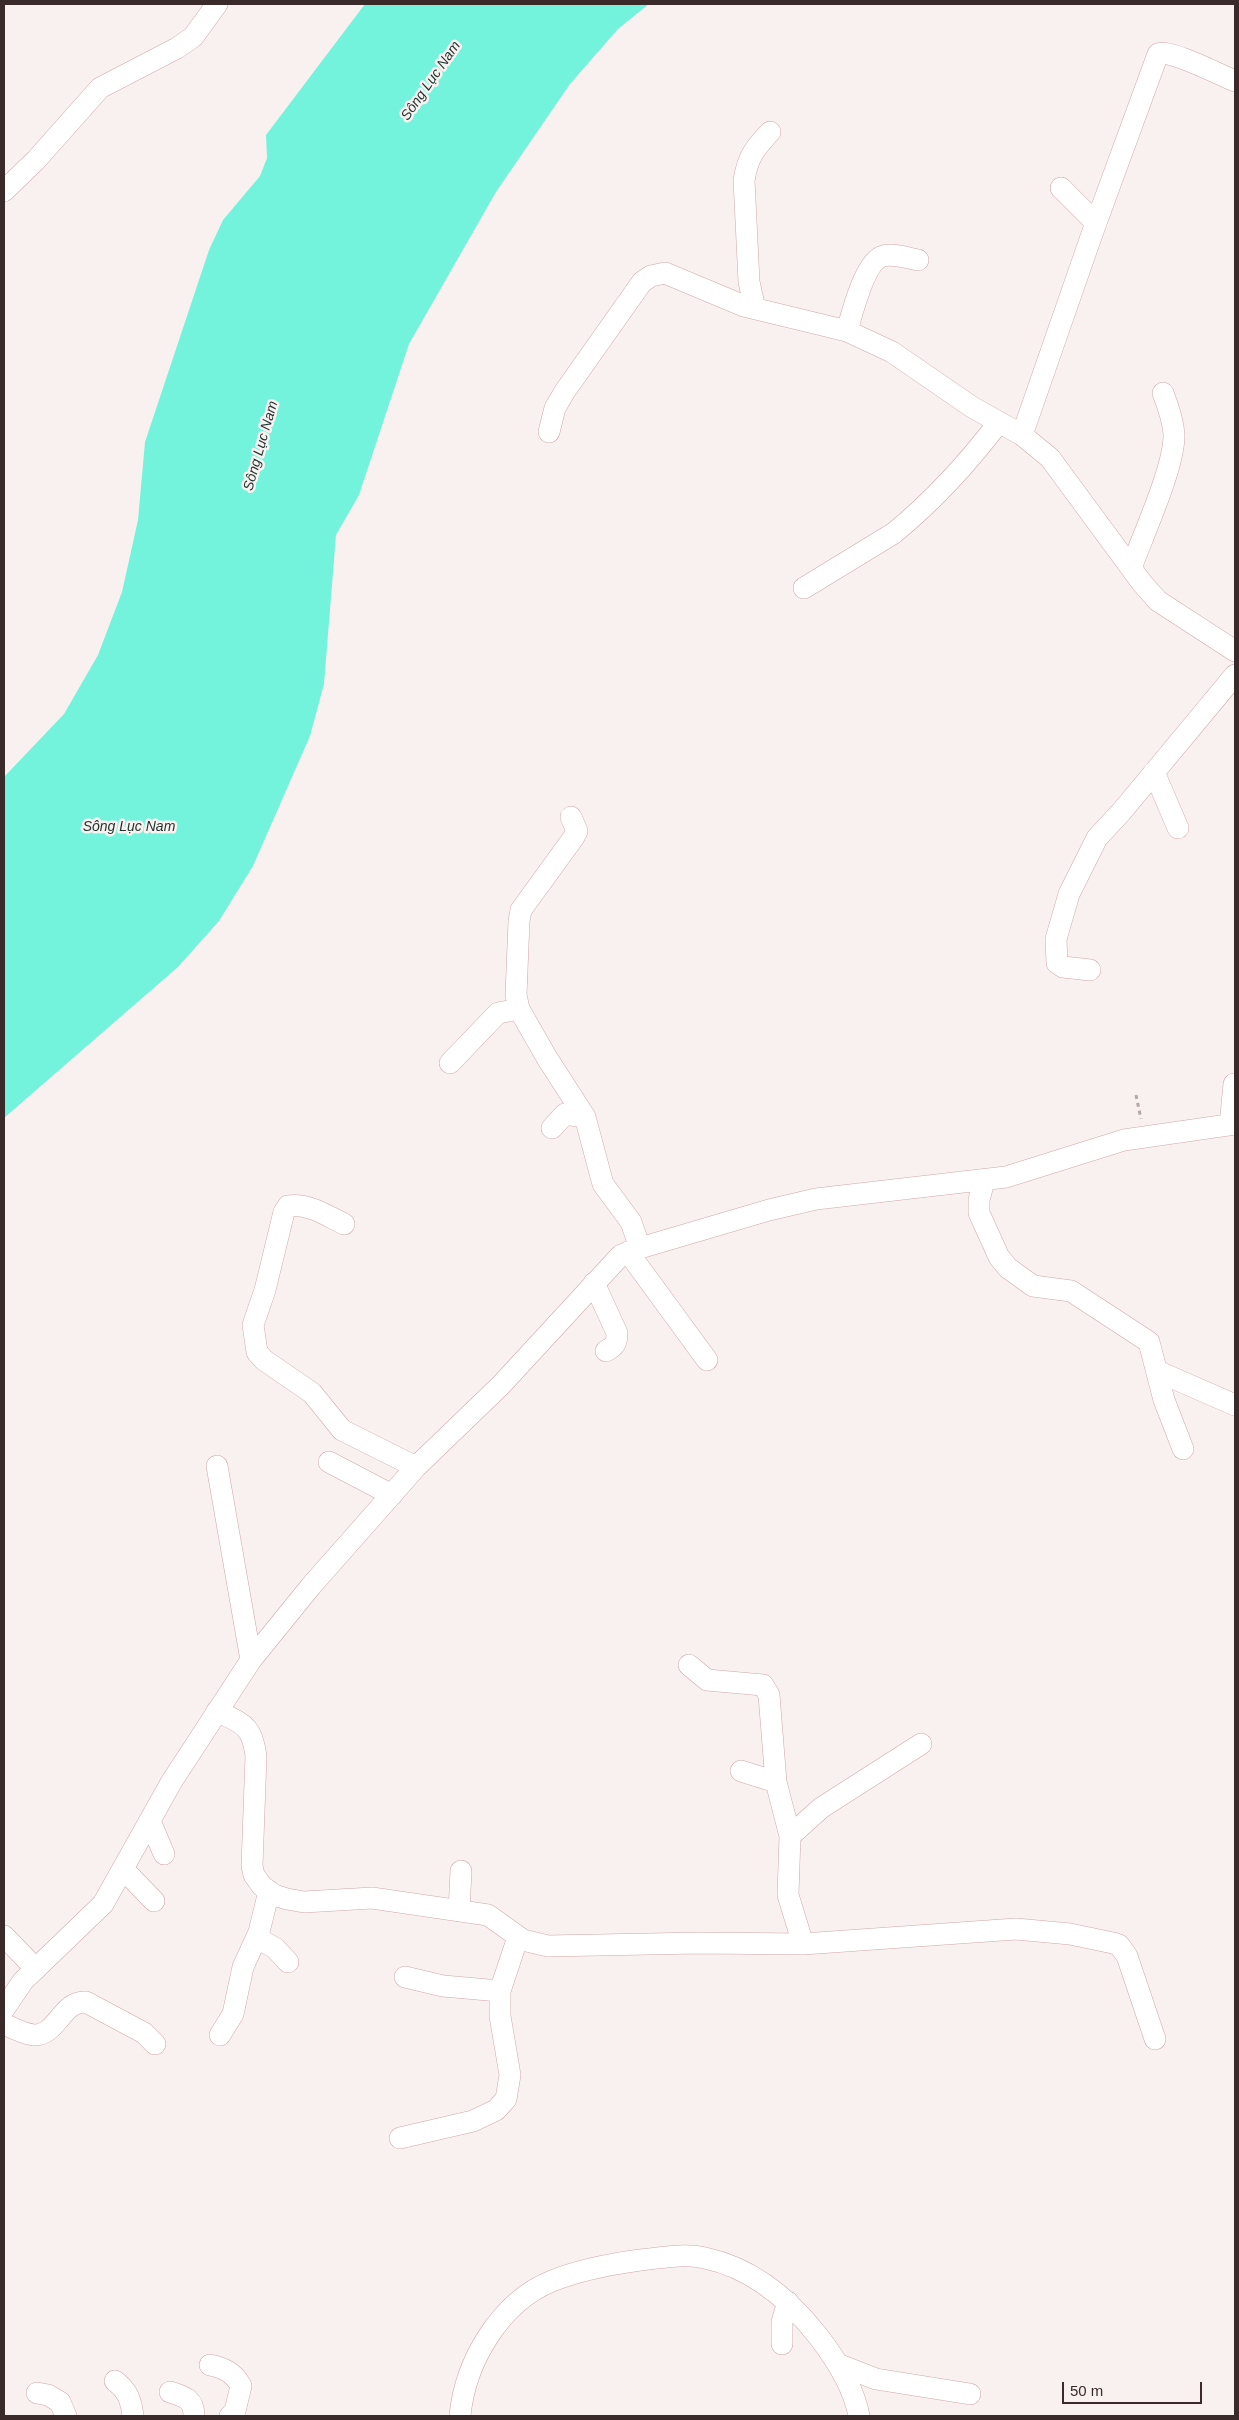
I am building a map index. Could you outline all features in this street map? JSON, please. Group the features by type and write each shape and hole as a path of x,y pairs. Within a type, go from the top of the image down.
{"street":[{"path":"4,190 36,160 100,88 177,48 193,37 217,4"},
{"path":"1022,435 1096,223 1158,54 1165,52 1235,81"},
{"path":"755,308 749,282 744,180 747,163 753,151 770,132"},
{"path":"1061,188 1096,223"},
{"path":"847,331 856,300 873,261 881,256 890,255 918,260"},
{"path":"549,432 555,408 565,391 642,282 651,276 665,273 755,308 847,331 892,352 972,407 1022,435 1050,458 1131,568 1158,601 1235,651"},
{"path":"1131,568 1171,458 1174,434 1163,393"},
{"path":"804,588 886,538 907,522 962,469 999,422"},
{"path":"1090,970 1063,967 1057,963 1056,939 1066,903 1097,838 1235,675"},
{"path":"1154,772 1178,828"},
{"path":"571,817 577,831 574,837 521,910 516,995 519,1009 547,1058 585,1116 603,1184 631,1222 634,1250 707,1360"},
{"path":"450,1063 498,1013 519,1009"},
{"path":"4,2010 24,1980 103,1904 124,1870 172,1781 251,1660 416,1467 501,1385 611,1264 634,1250 779,1207 816,1199 984,1181 1034,1170 1124,1140 1232,1124 1234,1084"},
{"path":"552,1128 565,1114 585,1116"},
{"path":"984,1181 979,1213 990,1241 1004,1263 1019,1278 1033,1286 1071,1291 1149,1342 1164,1400 1183,1449"},
{"path":"344,1224 304,1206 288,1206 284,1212 265,1290 253,1324 257,1352 264,1360 312,1393 342,1430 416,1467"},
{"path":"594,1283 617,1333 617,1341 614,1347 606,1351"},
{"path":"1157,1371 1235,1405"},
{"path":"329,1462 392,1495"},
{"path":"217,1466 251,1660"},
{"path":"689,1664 707,1680 763,1685 767,1689 776,1782 790,1836 788,1895 803,1944"},
{"path":"216,1712 247,1727 254,1742 256,1756 252,1866 254,1875 262,1886 288,1899 304,1902 372,1898 493,1917 518,1937 548,1946 699,1943 803,1944 1016,1929 1070,1934 1119,1945 1128,1956 1155,2039"},
{"path":"790,1836 821,1808 921,1744"},
{"path":"741,1770 776,1782"},
{"path":"150,1821 164,1854"},
{"path":"124,1870 154,1901"},
{"path":"459,1911 461,1870"},
{"path":"220,2035 232,2014 243,1967 257,1938 269,1891"},
{"path":"4,1936 36,1969"},
{"path":"400,2138 473,2121 496,2110 506,2099 510,2075 500,2016 500,1991 518,1937"},
{"path":"257,1938 275,1948 288,1962"},
{"path":"405,1977 428,1984 500,1991"},
{"path":"4,2024 32,2035 40,2034 49,2029 70,2006 78,2001 86,2002 144,2033 154,2044"},
{"path":"460,2416 471,2370 484,2343 523,2298 551,2282 584,2271 626,2262 680,2256 704,2258 736,2269 762,2282 788,2302 840,2365 859,2416"},
{"path":"782,2344 782,2322 788,2302"},
{"path":"210,2365 223,2367 236,2377 241,2386 235,2411 230,2416"},
{"path":"840,2365 876,2379 970,2394"},
{"path":"116,2381 126,2390 131,2401 133,2416"},
{"path":"170,2392 188,2398 194,2406 194,2416"},
{"path":"37,2393 48,2395 60,2402 66,2416"}],"water":[{"name":"Sông Lục Nam","path":"365,4 649,4 618,29 570,84 496,192 409,344 359,495 336,535 324,684 310,736 253,866 219,921 178,967 4,1118 4,777 64,714 98,655 122,592 138,520 145,442 209,250 223,220 260,176 267,158 266,135"}]}
